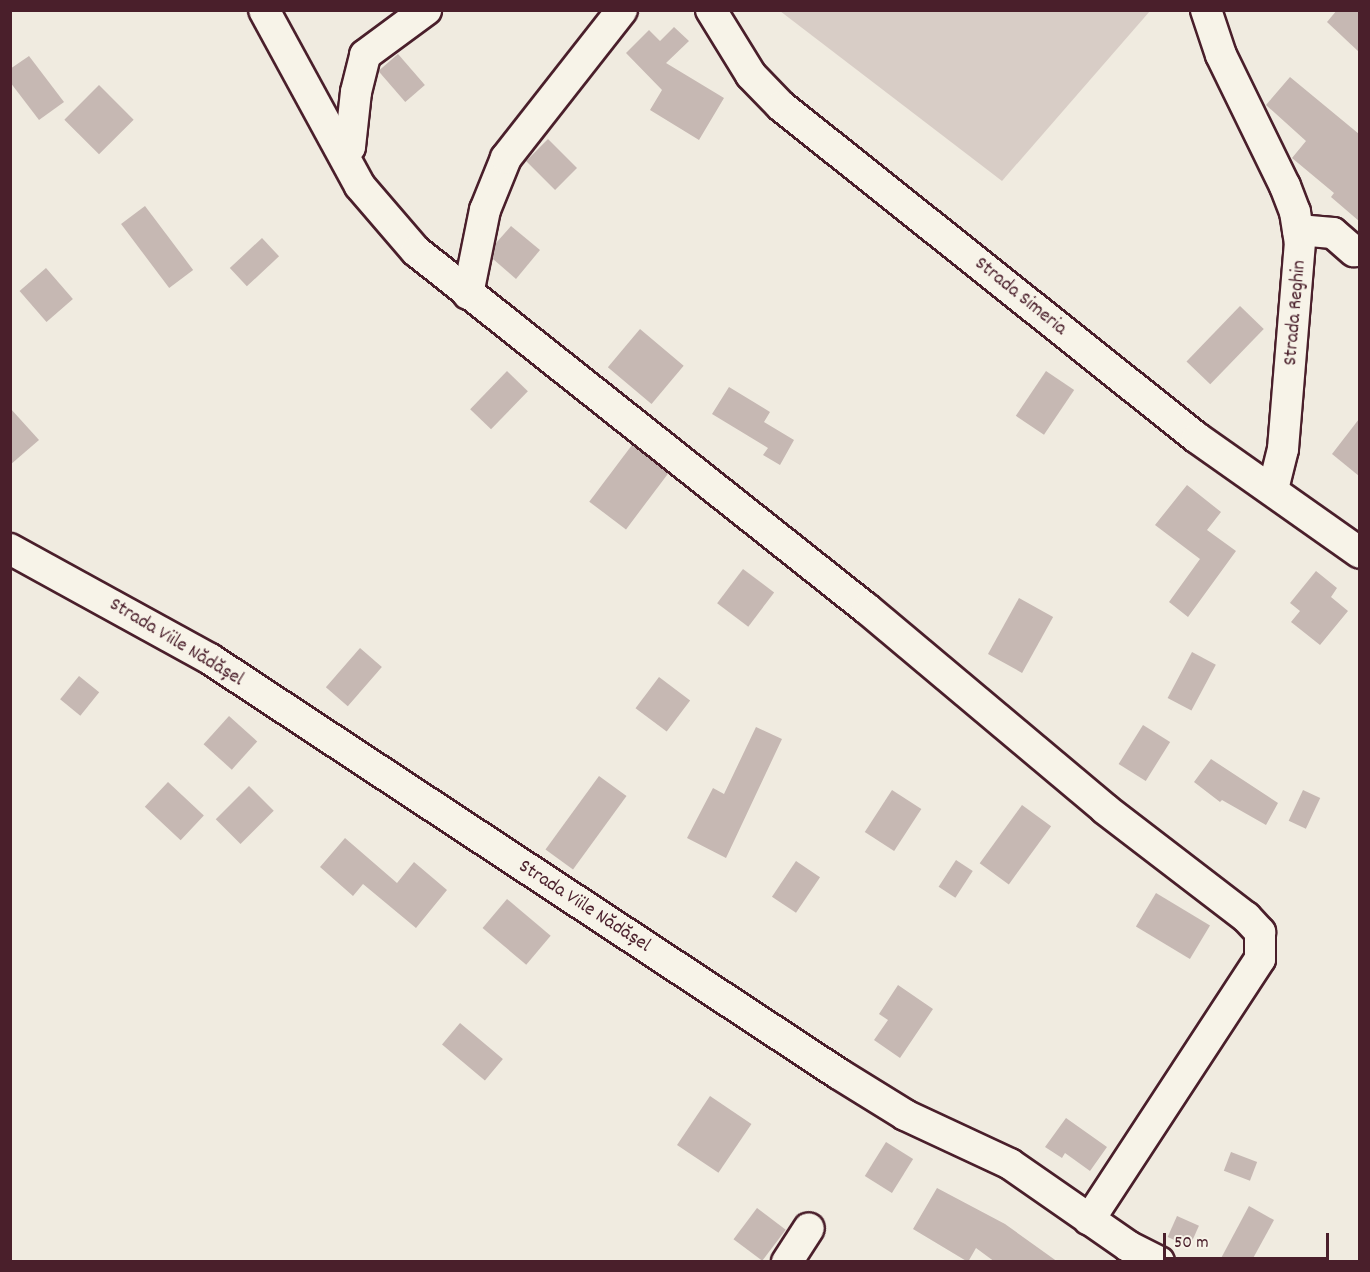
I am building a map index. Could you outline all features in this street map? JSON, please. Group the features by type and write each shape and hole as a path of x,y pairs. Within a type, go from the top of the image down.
{"street":[{"path":"264,10 360,186 416,251 867,609 1105,809 1246,917 1260,932 1260,958 1089,1220"},
{"path":"343,153 351,147 356,92 365,55 426,10"},
{"path":"468,294 485,210 506,158 622,10"},
{"name":"Strada Simeria","path":"711,10 752,75 781,106 1197,438 1273,489 1359,553"},
{"name":"Strada Reghin","path":"1206,10 1221,55 1285,186 1298,230 1300,281 1283,449 1273,489"},
{"path":"1298,230 1333,233 1354,251"},
{"name":"Strada Viile Nădășel","path":"10,549 210,659 839,1074 905,1115 1010,1164 1089,1220 1159,1262"},
{"path":"787,1262 809,1228"}],"shaded area":[{"path":"780,11 1150,11 1002,181"}],"building":[{"path":"1337,10 1359,10 1359,52 1327,22"},
{"path":"674,27 689,41 666,63 724,98 699,140 650,110 662,90 626,53 649,30 660,41"},
{"path":"398,54 425,85 405,102 378,71"},
{"path":"29,56 64,102 39,120 10,82 10,69"},
{"path":"1290,77 1359,134 1359,221 1331,197 1334,193 1292,158 1306,141 1266,105"},
{"path":"99,85 134,120 99,154 64,120"},
{"path":"548,139 577,168 555,190 526,161"},
{"path":"145,206 193,270 169,288 121,224"},
{"path":"511,226 540,250 516,279 493,259 496,243"},
{"path":"262,238 279,256 247,286 230,268"},
{"path":"46,268 73,299 46,322 20,291"},
{"path":"1240,306 1264,329 1210,384 1187,361"},
{"path":"640,329 684,366 652,404 608,367"},
{"path":"507,371 528,391 491,429 470,409"},
{"path":"1046,371 1074,390 1044,435 1016,416"},
{"path":"729,387 770,412 764,422 794,440 780,465 763,455 768,448 712,414"},
{"path":"10,408 39,440 10,465"},
{"path":"1359,419 1359,476 1332,454"},
{"path":"632,445 669,473 626,529 589,502"},
{"path":"1187,485 1221,512 1207,530 1236,551 1188,617 1169,602 1200,559 1155,525"},
{"path":"743,569 774,592 748,627 717,603"},
{"path":"1316,571 1337,588 1331,597 1348,611 1320,645 1291,622 1300,611 1290,603"},
{"path":"1019,598 1053,617 1022,673 988,654"},
{"path":"360,648 382,667 348,706 326,687"},
{"path":"1192,652 1216,665 1191,711 1168,698"},
{"path":"79,676 99,692 80,716 60,699"},
{"path":"659,677 690,700 667,732 636,708"},
{"path":"229,716 257,741 232,770 204,744"},
{"path":"1143,725 1170,742 1146,781 1119,764"},
{"path":"756,727 782,739 726,858 687,838 713,788 724,794"},
{"path":"1211,759 1278,803 1266,825 1222,800 1220,802 1194,782"},
{"path":"599,776 627,796 573,870 546,850"},
{"path":"168,782 204,815 181,840 145,807"},
{"path":"249,786 274,811 241,844 216,819"},
{"path":"892,790 921,809 894,851 865,832"},
{"path":"1303,790 1320,798 1306,829 1289,821"},
{"path":"1022,805 1051,826 1009,884 980,863"},
{"path":"345,838 397,883 414,862 447,890 416,928 363,884 353,896 320,867"},
{"path":"956,860 973,871 955,898 939,887"},
{"path":"796,861 820,877 796,913 772,897"},
{"path":"1156,893 1210,925 1190,959 1136,926"},
{"path":"507,899 551,936 526,965 483,928"},
{"path":"898,985 933,1009 900,1058 874,1040 888,1020 879,1014"},
{"path":"460,1023 503,1059 485,1080 442,1044"},
{"path":"710,1096 751,1124 718,1173 677,1145"},
{"path":"1066,1118 1107,1147 1090,1171 1065,1153 1062,1158 1045,1147"},
{"path":"886,1142 913,1159 892,1193 865,1176"},
{"path":"1231,1152 1257,1162 1250,1181 1224,1171"},
{"path":"937,1188 1005,1224 1058,1262 995,1262 976,1248 968,1262 913,1229"},
{"path":"1249,1206 1274,1220 1251,1262 1219,1262"},
{"path":"757,1208 786,1230 762,1261 734,1239"},
{"path":"1177,1216 1199,1226 1190,1247 1168,1237"}]}
